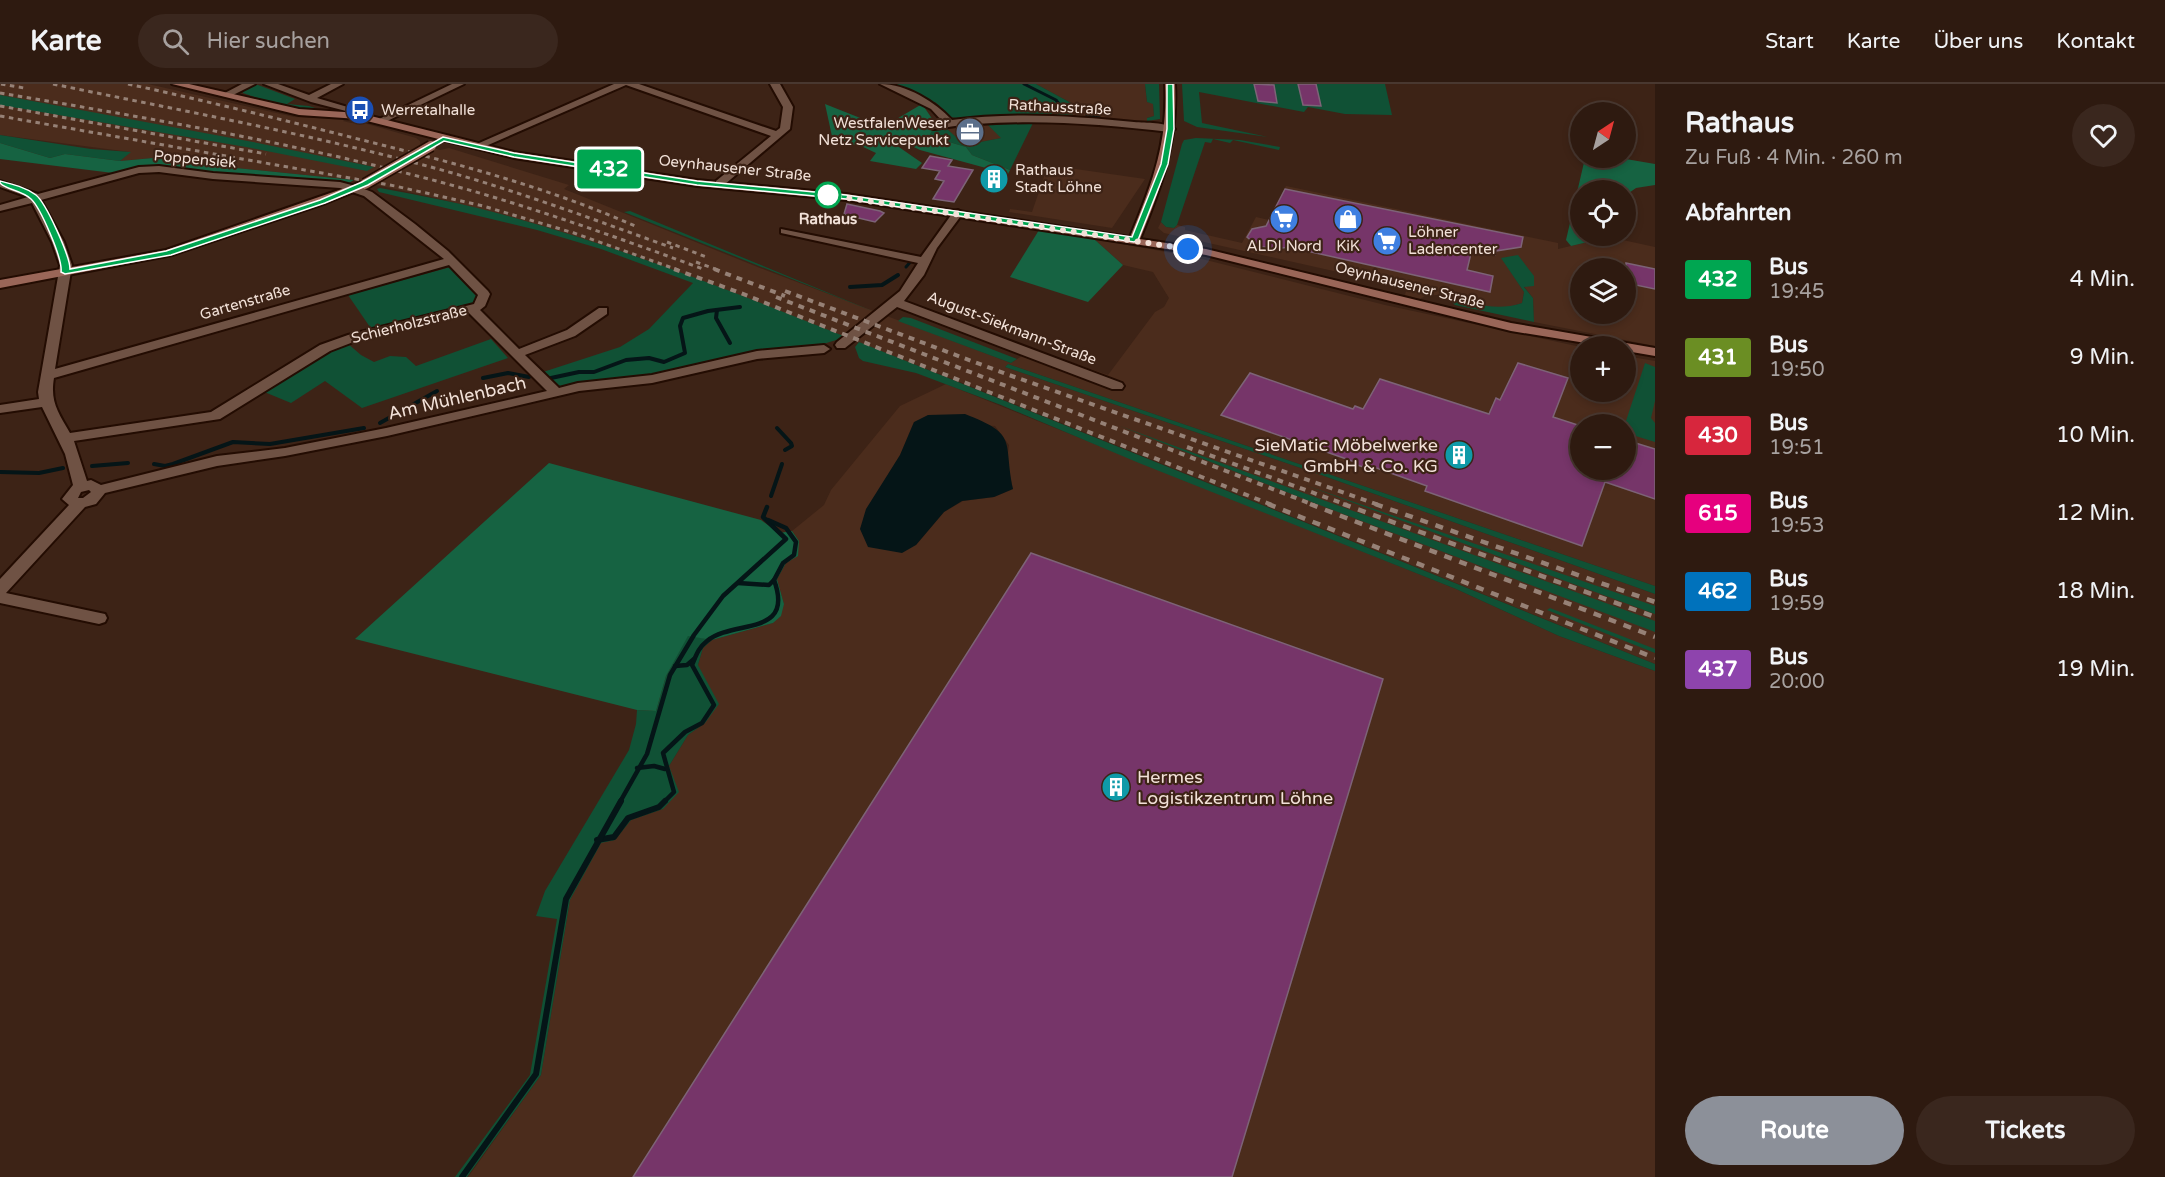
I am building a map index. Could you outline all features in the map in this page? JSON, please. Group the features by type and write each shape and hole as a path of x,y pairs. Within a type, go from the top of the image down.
{"main road":[{"name":"Oeynhausener Straße","path":"177,84 299,112 348,114 514,155 697,183 720,183 830,195 1206,252 1511,327 1570,337"},
{"path":"1134,240 1151,227 1170,129 1170,84"},
{"path":"0,284 168,253 360,186 443,139"},
{"path":"1151,227 1206,252"},
{"name":"Oeynhausener Straße","path":"1636,349 1655,352"}],"street":[{"path":"226,95 250,84"},
{"path":"269,84 292,88 310,98 346,108"},
{"path":"310,98 338,84"},
{"path":"380,121 459,84"},
{"path":"475,147 622,84"},
{"path":"630,84 778,135"},
{"path":"720,183 787,125 788,107 775,84"},
{"path":"885,84 934,107 949,123"},
{"name":"Rathausstraße","path":"934,126 979,119 1032,119 1170,129"},
{"name":"Poppensiek","path":"0,208 108,176 139,170 159,169 213,176 360,186"},
{"path":"0,183 19,189 35,198 58,242 66,265 45,392 46,402 66,438 81,487"},
{"name":"Schierholzstraße","path":"66,438 215,416 326,348 352,338 479,306 484,294 411,226 360,186"},
{"path":"896,302 918,275 932,247 958,213"},
{"path":"785,231 925,261"},
{"name":"Gartenstraße","path":"49,375 451,261"},
{"name":"Am Mühlenbach","path":"99,490 217,461 325,445 596,384 652,379 731,359 824,349 829,355 841,355 846,350 841,345 896,302"},
{"name":"August-Siekmann-Straße","path":"896,302 1116,386"},
{"path":"471,308 556,393"},
{"path":"516,354 572,333 603,311"},
{"path":"0,410 46,402"},
{"path":"0,590 80,503 96,497 99,490 91,485 71,492 69,499 80,503"},
{"path":"0,597 99,618"}],"shaded area":[{"path":"0,84 148,84 294,117 345,119 343,121 360,122 416,138 420,144 440,150 449,148 569,185 564,189 760,268 1011,363 1033,349 1108,375 1155,312 1164,307 1169,298 1153,272 1123,265 1094,239 1194,257 1385,305 1570,345 1570,402 1636,402 1636,358 1655,361 1655,586 1008,364 1005,367 1324,476 1655,594 1655,664 983,391 638,257 571,235 444,200 354,180 236,168 164,157 120,161 130,152 0,135"},
{"path":"1036,84 1145,84 1147,102 1153,103 1154,116 1147,118 1147,121 1126,123 1072,119 1073,104"},
{"path":"987,124 1002,138 964,145 947,129"},
{"path":"1048,165 1145,179 1112,228 1009,212 1010,209 1032,212"},
{"path":"1286,186 1558,243 1558,249 1571,246 1636,246 1636,243 1655,247 1655,346 1636,342 1636,336 1605,336 1534,322 1533,298 1502,258 1524,292 1522,303 1507,308 1491,308 1437,295 1420,299 1405,295 1406,291 1400,286 1164,233 1158,228 1161,222 1166,227 1174,228 1177,225 1185,227 1185,230 1242,243 1256,217 1269,220"},
{"path":"946,384 1456,589 1559,636 1655,671 1655,1177 468,1177 541,1075 570,900 601,842 615,840 631,820 663,809 669,766 688,735 705,723 698,665 703,648 712,640 773,623 784,604 777,579 799,541 792,531 824,505 831,490 900,406","holes":["914,422 995,426 1009,445 1007,461 1013,489 994,497 963,501 944,512 916,545 884,482 900,455"]},
{"path":"965,414 994,428 1006,441 1013,489 994,497 962,501 944,512 916,545 902,553 868,547 860,529 866,509 900,455 914,422 928,415"}],"green space":[{"path":"896,84 1036,84 1073,104 1072,119 1014,115 956,118 951,117 935,102"},
{"path":"1145,84 1159,84 1160,119 1147,121 1147,118 1154,116 1153,104 1147,102"},
{"path":"1182,84 1385,84 1392,115 1345,114 1308,107 1304,112 1199,92 1202,123 1268,137 1197,127 1184,121"},
{"path":"251,85 258,85 295,99 287,104 309,106 321,110 281,106 243,93 243,90"},
{"path":"0,95 374,167 367,171 246,147 0,105"},
{"path":"825,104 883,127 922,104 933,120 927,125 932,131 929,136 966,147 972,155 1010,170 1008,174 920,150 899,140 895,142 896,145 922,163 916,169 870,161 876,153 861,146 833,141"},
{"path":"1033,123 1010,170 972,155 966,147 929,136 932,131 947,129 965,145 1001,138 987,124"},
{"path":"0,135 91,149 131,152 120,161 65,154 50,158 0,143"},
{"path":"1196,138 1240,140 1280,147 1279,150 1233,140 1230,143 1213,139 1211,143 1205,142 1177,225 1174,228 1166,227 1161,222 1182,144 1184,140"},
{"path":"0,143 50,158 65,154 120,161 164,157 236,168 354,180 347,184 153,167 113,173 0,159"},
{"path":"1636,161 1655,164 1655,185 1636,188 1636,180 1580,180 1583,168 1636,168"},
{"path":"377,189 492,212 594,242 721,287 846,337 810,348 733,356 646,378 563,387 553,386 540,373 620,347 649,329 693,283 601,249 537,230 379,192"},
{"path":"630,211 877,313 624,212"},
{"path":"1570,223 1570,245 1566,240"},
{"path":"1039,230 1094,239 1123,265 1088,302 1010,277"},
{"path":"1518,255 1534,276 1534,286 1524,287 1533,298 1534,322 1455,305 1446,297 1493,307 1522,303 1524,292 1501,258"},
{"path":"454,266 481,294 477,304 372,330 348,295"},
{"path":"903,317 911,318 1017,359 1011,363 898,321"},
{"path":"491,339 508,358 362,408 325,381 291,403 262,391 330,350 347,343 374,362 390,356 406,357 416,366"},
{"path":"859,342 1655,664 1655,671 1559,636 1456,589 1139,463 1001,405 916,373 863,361 859,358 855,347"},
{"path":"1645,363 1655,367 1655,401 1651,418 1655,423 1655,442 1636,436 1636,414 1628,414 1632,402 1636,402 1636,390"},
{"path":"1008,364 1655,586 1655,594 1324,476 1005,367"},
{"path":"1120,426 1655,621 1655,632 1317,504"},
{"path":"549,463 761,520 779,533 792,531 799,541 798,556 786,563 777,579 784,604 781,616 773,623 712,640 688,636 666,676 656,711 637,710 355,639"},
{"path":"1305,485 1655,606 1655,614"},
{"path":"1550,608 1655,649 1655,653 1547,610"},
{"path":"688,635 712,640 703,648 698,665 719,704 705,723 688,735 669,766 679,792 663,809 631,820 615,840 601,843 570,900 541,1075 467,1177 455,1177 530,1075 557,919 536,916 545,891 629,750 637,710 656,711 666,676"}],"building":[{"path":"1254,84 1274,85 1277,103 1258,101"},
{"path":"1298,84 1316,84 1321,106 1303,105"},
{"name":"Rathaus Stadt Löhne","path":"930,156 952,160 948,166 973,170 954,202 933,199 944,181 935,179 940,171 922,168"},
{"name":"Löhner Ladencenter","path":"1285,189 1523,237 1521,247 1496,251 1495,255 1472,249 1467,270 1493,276 1490,292 1289,247 1275,249 1258,246 1247,237 1252,229 1266,226"},
{"path":"847,204 884,213 875,222 850,216 844,214"},
{"path":"1636,265 1655,269 1655,289 1636,285"},
{"name":"SieMatic Möbelwerke GmbH & Co. KG","path":"1518,363 1568,378 1553,417 1570,422 1570,480 1636,480 1636,443 1655,449 1655,499 1605,482 1582,546 1425,491 1427,486 1371,466 1370,469 1354,464 1355,462 1221,415 1250,373 1353,409 1355,406 1363,409 1380,379 1489,414 1496,398 1500,400"},
{"name":"Hermes Logistikzentrum Löhne","path":"1031,553 1383,679 1232,1177 633,1177"}],"waterway":[{"path":"1024,84 1056,100 1062,108 1072,111"},
{"path":"1087,115 1099,117"},
{"path":"906,267 912,260"},
{"path":"850,287 882,285 898,275"},
{"path":"551,378 579,372 594,372 626,360 649,358 664,362 685,353 680,326 683,318 708,311 740,307"},
{"path":"717,310 716,318 730,343"},
{"path":"483,378 508,373 529,377"},
{"path":"380,423 437,391"},
{"path":"154,464 165,466 173,464 233,442 270,444 364,428"},
{"path":"777,428 791,443 792,446 785,450"},
{"path":"92,466 128,463"},
{"path":"771,496 782,464"},
{"path":"0,472 39,473 63,468"},
{"path":"675,666 694,635 723,596 786,539 763,517 767,507"},
{"path":"768,520 786,528 796,542 794,555 783,563 774,580"},
{"path":"599,840 614,837 628,818 659,807 674,792 663,753 685,732 702,723 714,705 692,665 699,649 718,634 769,619 776,610 778,598 774,580"},
{"path":"738,583 769,585 774,580"},
{"path":"675,666 687,665 694,659"},
{"path":"639,768 647,754 670,675 675,666"},
{"path":"639,768 654,766 665,769"},
{"path":"620,802 639,768"},
{"path":"599,840 621,801"},
{"path":"462,1177 536,1074 566,899 599,840"}],"railway":[{"path":"1,84 24,88"},
{"path":"53,84 288,132 427,166 520,194 673,248"},
{"path":"128,84 466,167 568,199 635,226"},
{"path":"0,93 221,132 386,168 474,191 540,212 703,269"},
{"path":"0,106 266,154"},
{"path":"0,116 395,186 483,206 574,233 678,270"},
{"path":"667,242 709,258"},
{"path":"696,262 718,270"},
{"path":"674,269 738,292 1272,505"},
{"path":"714,269 785,296"},
{"path":"785,291 1009,375 1379,505"},
{"path":"776,297 1314,505"},
{"path":"1187,447 1347,505"},
{"path":"1268,504 1655,658"},
{"path":"1310,504 1655,637"},
{"path":"1343,504 1655,617"},
{"path":"1375,504 1655,602"}],"bus line":[{"name":"432","path":"0,183 31,194 35,198 58,242 66,265 65,272 168,253 322,201 365,184 443,139 514,155 697,183 720,183 846,197 1134,240 1165,164 1170,129 1170,84"}],"place":[{"name":"Werretalhalle","path":"360,110"},
{"name":"WestfalenWeser Netz Servicepunkt","path":"970,132"},
{"name":"Rathaus Stadt Löhne","path":"994,179"},
{"name":"Rathaus","path":"828,195"},
{"name":"ALDI Nord","path":"1284,219"},
{"name":"KiK","path":"1348,219"},
{"name":"Löhner Ladencenter","path":"1387,241"},
{"name":"SieMatic Möbelwerke GmbH & Co. KG","path":"1459,455"},
{"name":"Hermes Logistikzentrum Löhne","path":"1116,787"}],"route":[{"path":"828,195 1107,235 1188,249"}]}
